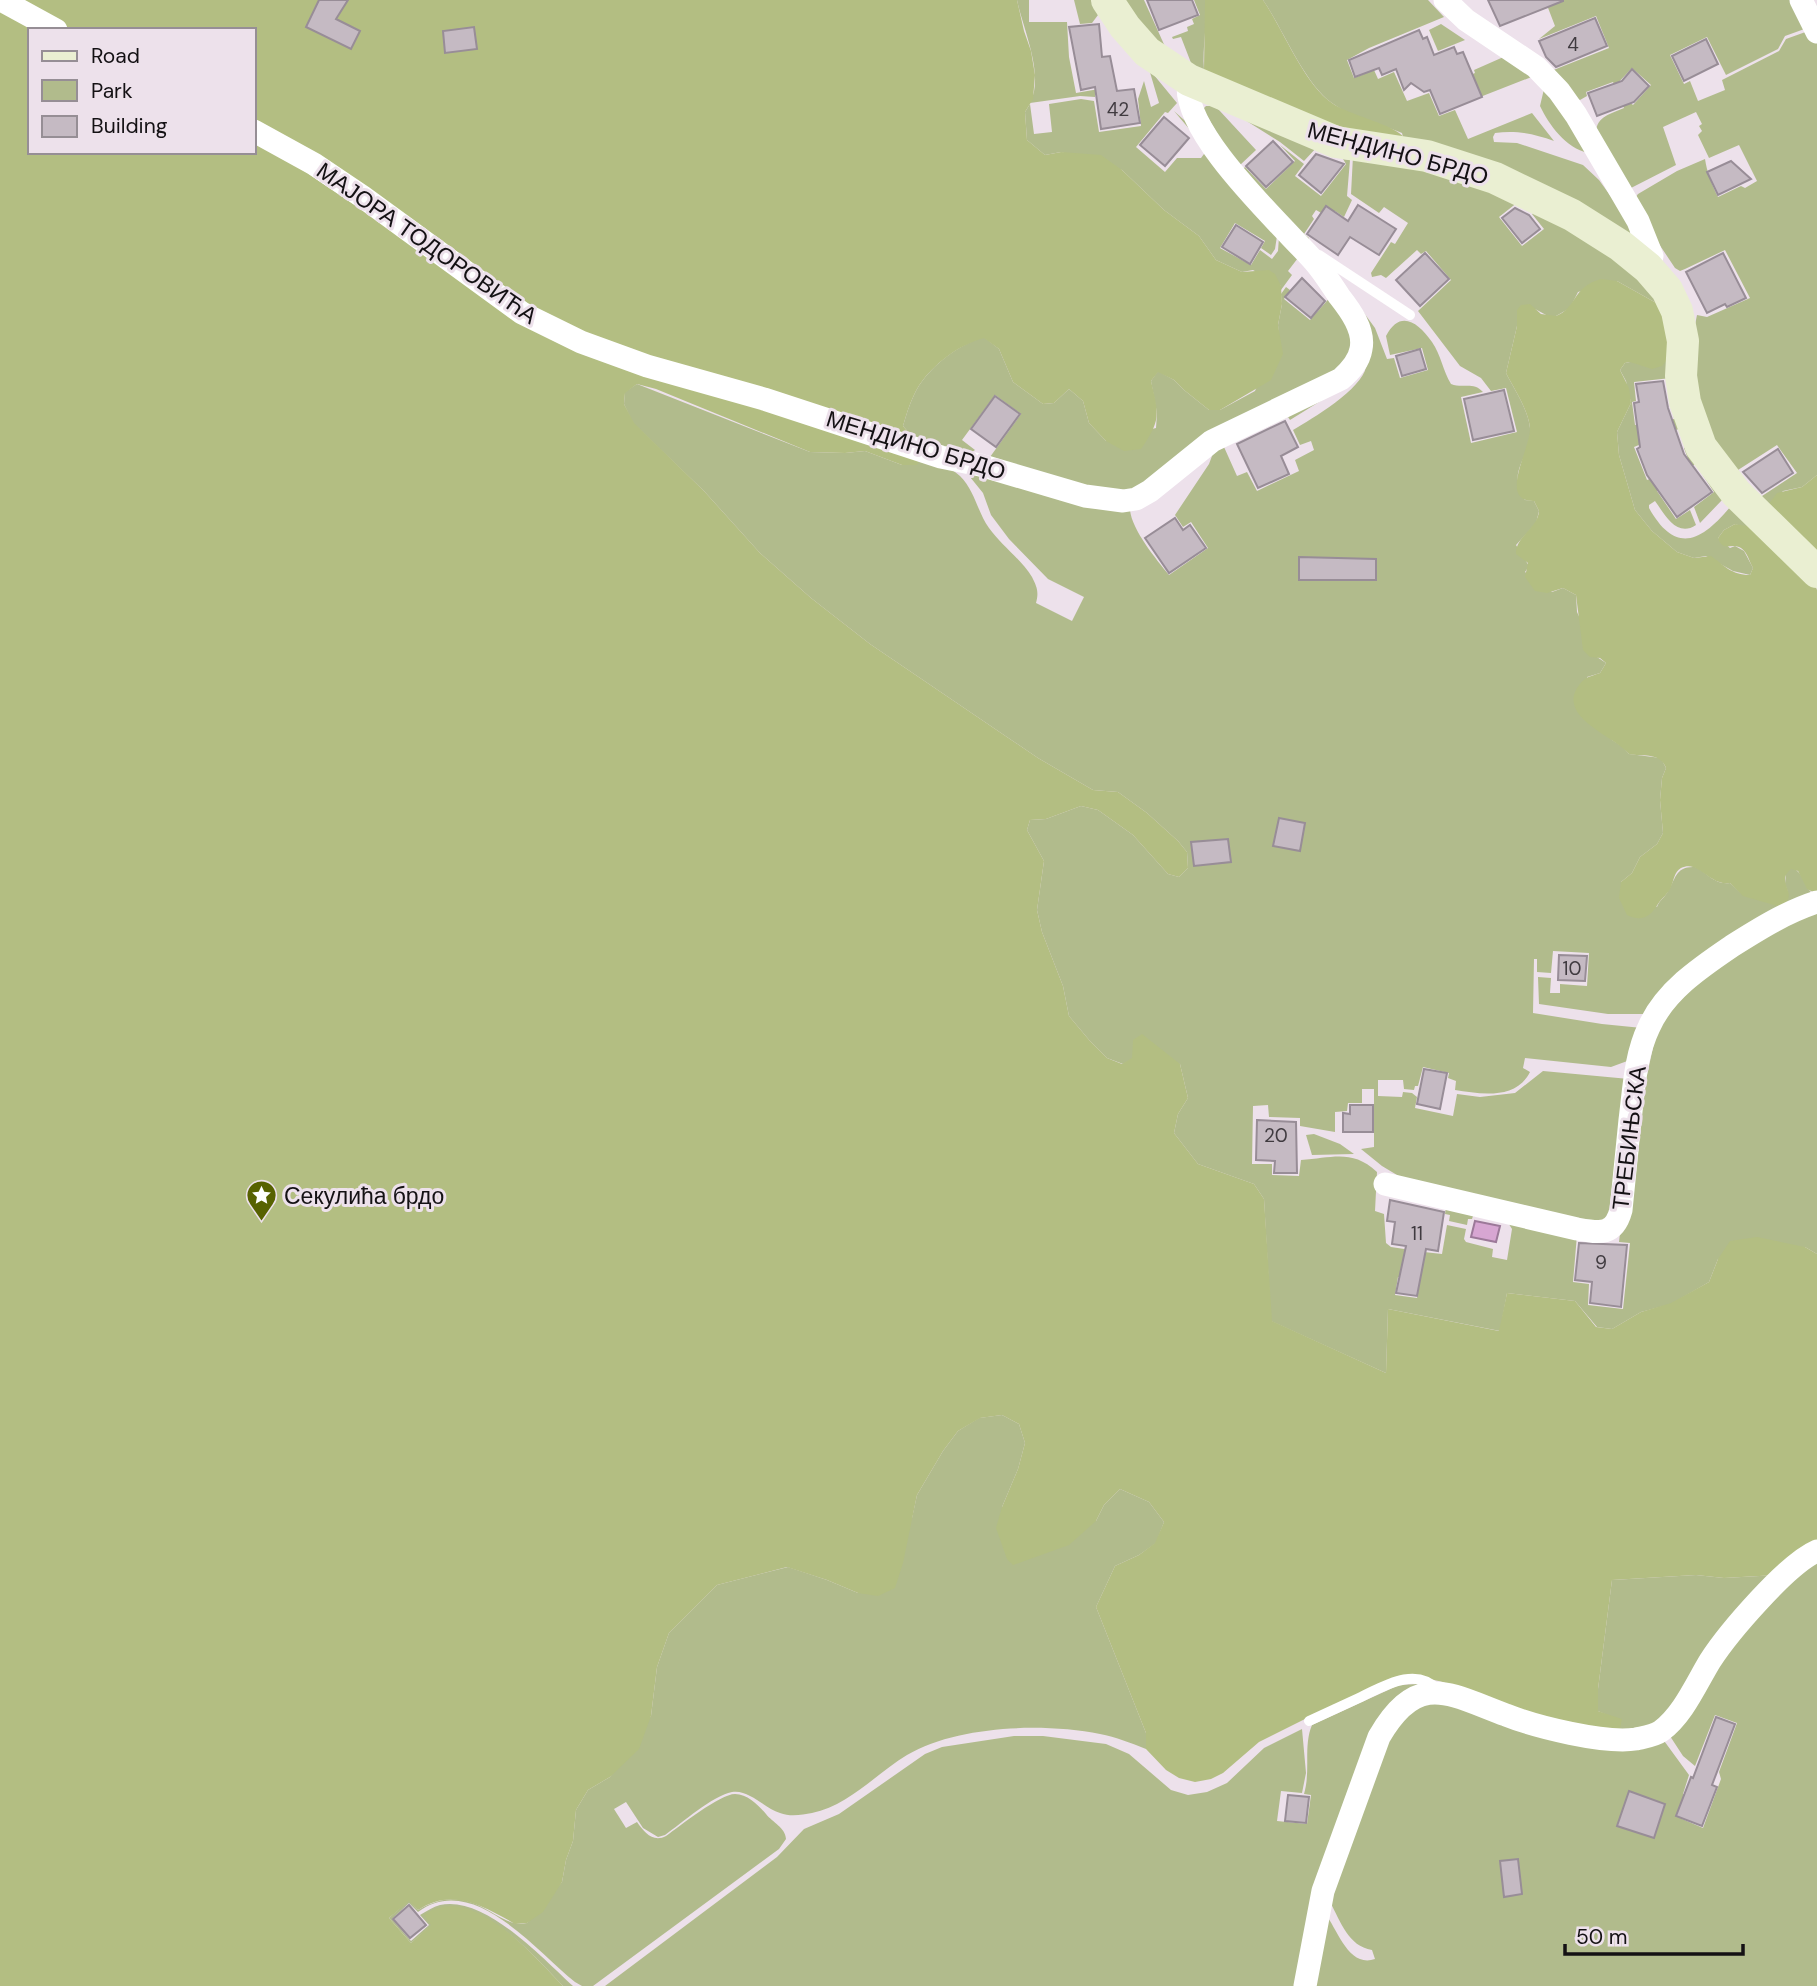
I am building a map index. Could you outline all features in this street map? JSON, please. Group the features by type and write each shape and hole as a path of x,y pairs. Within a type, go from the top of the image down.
{"street":[{"path":"1,0 52,28"},
{"name":"МЕНДИНО БРДО","path":"1107,0 1125,27 1147,52 1189,80 1336,142 1427,156 1495,178 1572,215 1621,246 1648,268 1667,290 1677,311 1683,341 1681,376 1685,402 1701,447 1737,493 1817,572"},
{"path":"1445,0 1466,20 1536,68 1559,91 1638,221 1652,256 1648,268"},
{"path":"1801,0 1817,32"},
{"name":"МЕНДИНО БРДО","path":"764,399 941,457 980,465 1085,496 1123,501 1136,499 1150,491 1212,441 1298,398 1331,385 1352,369 1362,349 1357,323 1317,265 1262,208 1208,138 1190,106 1187,89 1189,80"},
{"name":"МАЈОРА ТОДОРОВИЋА","path":"256,132 314,164 494,294 550,328 647,366 764,399"},
{"name":"ТРЕБИЊСКА","path":"1385,1184 1577,1229 1595,1232 1611,1229 1621,1210 1638,1060 1648,1027 1658,1011 1687,979 1710,961 1784,915 1817,902"},
{"path":"1305,1986 1323,1891 1380,1737 1401,1708 1422,1695 1440,1692 1467,1698 1507,1716 1558,1730 1631,1740 1651,1736 1662,1731 1684,1705 1713,1658 1755,1606 1797,1563 1817,1551"}],"lane":[{"name":"МЕНДИНО БРДО","path":"1303,249 1322,257 1410,315"},
{"path":"1309,1721 1380,1687 1405,1679 1428,1683 1440,1692"}],"green space":[{"path":"10,0 1017,0 1035,75 1033,99 1025,112 1027,140 1045,155 1061,152 1101,155 1122,170 1164,210 1199,236 1216,260 1242,272 1269,270 1275,274 1281,286 1282,304 1278,325 1283,354 1271,380 1220,410 1209,410 1174,380 1158,372 1151,381 1157,410 1152,431 1141,449 1124,451 1106,441 1089,423 1083,401 1069,389 1054,403 1043,404 1013,382 999,349 984,338 963,346 943,359 919,385 903,426 919,445 545,321 256,126 256,28 60,28"},
{"path":"1017,0 1029,0 1029,22 1067,22 1069,57 1076,93 1116,86 1117,89 1095,92 1095,97 1080,96 1030,103 1034,92 1034,66"},
{"path":"1074,0 1091,0 1098,15 1092,23 1080,24"},
{"path":"1119,0 1144,0 1167,51"},
{"path":"1194,0 1205,0 1204,70 1193,68 1181,37 1172,37 1188,31 1187,27 1194,24 1192,19 1200,15"},
{"path":"1205,0 1263,0 1303,70 1322,94 1339,107 1392,129 1404,138 1339,132 1204,70"},
{"path":"1263,0 1428,0 1444,17 1347,60 1354,78 1374,70 1378,79 1394,72 1407,101 1429,93 1439,116 1455,110 1468,139 1532,113 1554,141 1511,132 1495,133 1494,142 1517,143 1583,165 1599,180 1625,216 1631,230 1629,235 1404,141 1402,133 1357,116 1332,103 1312,83"},
{"path":"1545,0 1796,0 1810,27 1785,36 1778,49 1726,75 1707,37 1670,55 1684,84 1690,81 1698,101 1725,90 1722,80 1779,51 1786,39 1811,30 1817,42 1817,475 1802,487 1783,491 1766,508 1762,496 1797,473 1777,445 1738,470 1727,466 1698,407 1693,335 1697,315 1707,317 1750,298 1725,250 1680,271 1675,268 1655,238 1635,198 1677,171 1705,159 1718,197 1757,181 1739,145 1709,158 1698,135 1702,131 1699,126 1702,124 1696,112 1663,127 1676,165 1631,188 1596,132 1599,122 1606,116 1624,108 1617,92 1633,105 1651,85 1632,68 1615,86 1613,82 1586,92 1587,96 1580,100 1575,98 1551,71 1609,48 1596,16 1539,39 1555,26"},
{"path":"0,7 38,28 28,28 28,154 256,154 256,138 509,309 921,456 917,465 902,465 865,451 810,452 656,389 637,384 625,393 624,404 634,423 704,491 760,553 811,598 870,644 1038,758 1093,790 1118,792 1147,813 1187,852 1188,868 1179,877 1168,874 1133,835 1098,810 1081,806 1046,819 1030,820 1027,830 1044,861 1037,910 1042,932 1063,986 1069,1016 1107,1058 1122,1064 1132,1058 1133,1040 1142,1034 1180,1064 1188,1098 1178,1114 1174,1133 1198,1164 1254,1184 1264,1199 1272,1321 1386,1373 1388,1309 1499,1331 1507,1293 1575,1301 1596,1327 1612,1329 1641,1312 1671,1303 1709,1282 1718,1259 1730,1241 1757,1237 1805,1247 1817,1254 1817,1544 1777,1575 1724,1578 1696,1575 1612,1580 1598,1689 1598,1711 1622,1719 1619,1733 1506,1711 1443,1682 1412,1675 1305,1719 1259,1742 1223,1773 1195,1782 1179,1778 1166,1770 1146,1749 1146,1733 1096,1607 1115,1566 1139,1555 1155,1543 1164,1522 1149,1502 1120,1489 1104,1505 1096,1521 1069,1545 1013,1565 1007,1559 996,1528 1025,1443 1019,1424 1002,1415 980,1418 958,1431 917,1495 895,1588 878,1596 858,1593 787,1567 717,1585 669,1633 657,1667 651,1716 639,1749 610,1777 588,1790 576,1810 573,1841 562,1882 543,1912 527,1923 515,1924 468,1902 443,1900 418,1910 409,1901 389,1918 411,1943 431,1925 424,1915 442,1907 461,1907 481,1914 518,1941 563,1986 0,1986"},
{"path":"1441,24 1465,40 1438,51 1429,30"},
{"path":"1508,55 1543,82 1588,153 1572,146 1548,121 1540,106 1544,89 1534,76 1475,99 1466,77 1475,73 1474,70"},
{"path":"1149,69 1177,103 1168,113 1165,112 1136,147 1165,172 1177,158 1201,158 1207,150 1174,111 1202,136 1277,236 1271,255 1261,248 1265,241 1235,223 1220,248 1251,265 1260,250 1272,259 1278,251 1279,237 1301,254 1288,271 1292,275 1281,290 1281,286 1253,270 1242,272 1216,260 1199,236 1164,210 1122,170 1061,152 1045,155 1027,140 1025,112 1030,104 1034,134 1052,132 1049,104 1081,99 1094,101 1099,132 1141,126 1138,99 1144,81 1151,107 1159,103"},
{"path":"1206,106 1214,106 1219,110 1256,150 1239,166 1239,171 1203,109"},
{"path":"1245,120 1317,147 1304,161"},
{"path":"1280,145 1304,164 1295,176 1321,196 1346,164 1343,159 1350,160 1347,196 1352,200 1344,217 1335,211 1330,218 1316,210 1312,216 1314,219 1304,234 1309,238 1308,241 1240,172 1245,167 1266,189 1295,161"},
{"path":"1353,156 1423,167 1518,202 1499,217 1522,246 1544,229 1532,214 1536,210 1637,271 1658,304 1617,281 1578,292 1570,308 1556,316 1548,316 1535,309 1517,310 1517,326 1506,373 1524,406 1530,428 1530,439 1518,472 1520,489 1525,500 1534,501 1539,511 1536,523 1516,545 1529,566 1525,572 1552,592 1563,588 1576,595 1577,612 1597,657 1606,663 1600,673 1587,677 1612,740 1629,754 1661,758 1666,768 1660,800 1663,833 1657,844 1640,857 1632,873 1621,882 1657,907 1677,874 1688,867 1695,867 1715,880 1730,883 1744,896 1788,892 1785,884 1786,873 1791,868 1801,875 1813,894 1646,1014 1608,1014 1539,1004 1538,977 1551,978 1550,993 1560,993 1560,984 1587,986 1589,953 1553,951 1551,973 1537,972 1537,959 1534,959 1533,1013 1642,1028 1630,1060 1611,1067 1525,1058 1523,1068 1530,1072 1524,1081 1507,1091 1497,1093 1455,1090 1456,1081 1448,1078 1449,1073 1423,1067 1418,1086 1415,1086 1414,1090 1404,1089 1403,1080 1378,1080 1378,1096 1402,1097 1403,1092 1412,1093 1417,1097 1415,1108 1453,1116 1457,1094 1480,1097 1515,1093 1543,1071 1629,1079 1615,1217 1603,1227 1402,1178 1382,1166 1361,1149 1374,1147 1374,1089 1362,1089 1362,1103 1348,1103 1347,1111 1335,1112 1335,1132 1300,1126 1300,1118 1269,1117 1268,1105 1253,1106 1252,1164 1272,1164 1272,1175 1299,1176 1301,1160 1342,1157 1359,1160 1377,1172 1375,1211 1384,1214 1386,1243 1391,1247 1411,1250 1408,1278 1398,1277 1395,1295 1417,1298 1420,1281 1412,1279 1415,1251 1442,1254 1447,1225 1466,1229 1466,1242 1493,1249 1492,1257 1507,1260 1512,1229 1507,1221 1473,1216 1468,1219 1467,1225 1449,1221 1450,1215 1445,1214 1446,1207 1577,1235 1573,1282 1589,1284 1588,1305 1623,1309 1630,1243 1619,1242 1620,1233 1641,1081 1647,1075 1658,1025 1709,969 1817,908 1817,1254 1805,1247 1718,1259 1709,1282 1671,1304 1641,1312 1612,1329 1597,1327 1575,1301 1507,1293 1500,1331 1388,1309 1386,1373 1271,1321 1264,1199 1254,1184 1198,1164 1174,1133 1178,1114 1188,1098 1180,1064 1132,1059 1123,1064 1107,1058 1069,1016 1063,986 1042,932 1037,910 1044,861 1027,830 1030,820 1046,819 1081,806 1098,810 1133,835 1168,874 1179,877 1188,868 1187,852 1147,813 1118,792 1093,790 1038,758 870,644 811,598 760,553 704,491 633,423 624,404 625,392 637,384 810,452 865,451 902,465 921,456 941,464 956,472 965,482 989,528 1032,577 1037,590 1036,603 1072,621 1084,597 1048,579 1009,539 991,515 983,493 966,472 1130,510 1140,535 1169,575 1208,548 1191,522 1183,527 1175,515 1209,464 1215,448 1340,389 1290,420 1288,417 1224,447 1237,476 1247,472 1257,491 1299,471 1295,460 1314,450 1311,441 1300,445 1293,430 1346,394 1356,385 1366,367 1356,302 1375,328 1387,359 1394,358 1400,378 1428,370 1422,348 1390,355 1386,336 1397,323 1409,321 1421,329 1432,342 1451,384 1472,386 1483,392 1461,397 1471,443 1517,432 1506,388 1491,391 1481,378 1460,366 1418,311 1451,280 1426,251 1421,254 1417,250 1386,278 1381,275 1372,277 1371,273 1391,242 1395,244 1408,223 1384,207 1379,213 1351,194"},
{"path":"1601,279 1617,281 1658,304 1672,335 1666,361 1662,366 1652,369 1630,362 1625,363 1620,370 1629,388 1631,403 1617,432 1619,455 1635,510 1652,531 1677,552 1694,558 1711,556 1728,569 1743,575 1750,575 1753,568 1745,552 1737,546 1722,545 1718,538 1724,530 1735,524 1752,527 1815,585 1817,590 1817,894 1807,889 1798,871 1791,869 1785,879 1789,897 1781,907 1743,896 1730,883 1716,881 1687,866 1677,872 1668,892 1649,915 1637,918 1627,915 1619,898 1621,882 1632,873 1640,857 1657,844 1663,833 1660,800 1666,768 1656,757 1629,754 1593,727 1577,711 1574,702 1577,688 1585,679 1600,673 1606,663 1600,658 1590,657 1583,650 1576,595 1563,588 1547,593 1535,591 1525,577 1528,563 1516,554 1519,542 1535,522 1539,511 1534,501 1523,499 1518,493 1517,484 1530,428 1524,406 1506,373 1517,326 1517,310 1521,305 1530,304 1541,314 1556,316 1568,308 1585,287"},
{"path":"1286,287 1290,290 1284,299 1310,320 1333,294 1353,324 1349,363 1154,484 1117,495 990,457 1021,414 995,395 962,440 975,450 968,455 915,440 903,426 919,385 934,367 963,346 984,337 999,349 1013,382 1043,404 1054,403 1069,389 1083,401 1089,423 1106,441 1156,428 1157,413 1151,381 1158,371 1174,380 1209,410 1220,410 1255,391 1279,336 1281,294"},
{"path":"1666,361 1671,378 1634,382 1636,401 1632,402 1635,425 1674,419 1673,405 1681,428 1634,447 1647,480 1690,464 1684,448 1688,446 1698,462 1657,491 1676,519 1690,510 1696,525 1683,529 1677,527 1655,501 1649,508 1669,533 1679,538 1689,538 1710,528 1731,506 1761,533 1735,524 1724,530 1718,538 1730,548 1735,546 1744,551 1753,568 1750,575 1733,571 1706,556 1694,558 1677,552 1652,531 1635,510 1619,455 1617,432 1631,403 1626,381 1620,370 1625,363 1630,362"},
{"path":"1698,468 1723,499 1700,523 1694,507 1714,492"},
{"path":"1817,475 1817,558 1766,508 1777,493 1802,487"},
{"path":"1314,1134 1340,1144 1354,1154 1312,1155 1306,1135"},
{"path":"1002,1415 1019,1424 1025,1443 1018,1469 1002,1507 1096,1521 1104,1505 1120,1489 1149,1502 1164,1522 1156,1543 1139,1555 1115,1566 1096,1607 1146,1733 1146,1749 1100,1734 1053,1728 975,1732 928,1745 907,1755 838,1804 825,1809 788,1815 774,1811 744,1793 732,1792 715,1799 665,1835 658,1837 643,1828 626,1802 614,1809 626,1828 637,1822 646,1833 653,1837 661,1838 720,1799 728,1795 740,1795 749,1798 781,1828 786,1839 779,1849 593,1986 582,1986 575,1982 523,1935 482,1908 460,1901 439,1902 418,1912 409,1903 392,1919 411,1941 429,1925 420,1915 432,1908 457,1905 476,1910 494,1919 530,1946 573,1986 563,1986 505,1930 462,1908 432,1925 411,1943 389,1918 409,1900 418,1910 438,1901 454,1899 482,1907 505,1920 527,1923 562,1882 573,1841 576,1810 588,1790 610,1777 651,1716 657,1667 669,1633 717,1585 788,1567 858,1593 912,1518 917,1495 958,1431 979,1418"},
{"path":"1817,1557 1817,1986 1310,1986 1325,1913 1351,1953 1366,1960 1375,1959 1372,1950 1357,1944 1351,1938 1330,1902 1390,1729 1431,1698 1662,1738 1689,1775 1683,1794 1690,1797 1682,1819 1703,1828 1737,1723 1715,1715 1695,1766 1683,1756 1668,1733 1724,1651"},
{"path":"1696,1575 1724,1578 1777,1575 1660,1726 1619,1733 1612,1717 1598,1711 1598,1689 1612,1580"},
{"path":"1418,1684 1397,1706 1301,1986 605,1986 777,1857 804,1829 839,1814 925,1754 942,1747 1014,1736 1043,1736 1106,1744 1129,1754 1171,1790 1188,1795 1207,1792 1227,1783 1264,1748 1302,1729 1306,1773 1302,1793 1281,1791 1277,1821 1307,1824 1311,1795 1304,1794 1307,1776 1308,1741 1312,1725 1399,1685"}],"shaded area":[{"path":"1475,1221 1500,1226 1496,1242 1471,1237"}],"building":[{"path":"319,0 348,0 336,19 360,31 351,49 306,27"},
{"path":"1147,0 1192,0 1198,15 1159,30"},
{"path":"1488,0 1563,0 1563,1 1500,26"},
{"path":"1595,18 1607,46 1556,67 1546,57 1539,41"},
{"path":"1099,24 1102,57 1110,56 1117,91 1134,89 1140,123 1101,129 1095,87 1081,90 1069,27"},
{"path":"474,27 477,49 445,53 443,31"},
{"path":"1419,30 1423,39 1427,37 1434,55 1454,47 1457,54 1463,52 1482,97 1440,114 1430,90 1424,92 1411,83 1404,90 1396,69 1382,75 1379,68 1355,77 1349,60"},
{"path":"1706,39 1718,64 1684,81 1672,56"},
{"path":"1632,69 1649,86 1634,102 1597,116 1588,93 1622,81"},
{"path":"1164,117 1189,138 1165,166 1140,145"},
{"path":"1273,141 1293,162 1266,187 1246,166"},
{"path":"1316,154 1344,164 1321,193 1299,175"},
{"path":"1731,161 1751,179 1718,195 1707,172"},
{"path":"1358,205 1396,229 1379,255 1350,237 1338,255 1307,234 1326,206 1348,221"},
{"path":"1515,208 1529,215 1540,229 1522,243 1502,218"},
{"path":"1236,225 1263,242 1250,264 1222,247"},
{"path":"1425,253 1449,279 1420,306 1396,280"},
{"path":"1723,253 1746,298 1707,313 1686,272"},
{"path":"1302,278 1325,301 1311,318 1285,297"},
{"path":"1420,349 1426,369 1402,376 1396,356"},
{"path":"1663,381 1668,408 1684,454 1712,492 1677,517 1647,475 1637,449 1640,447 1634,403 1639,402 1636,384"},
{"path":"1504,390 1514,431 1473,440 1464,399"},
{"path":"995,396 1020,414 996,447 971,429"},
{"path":"1285,421 1298,447 1281,456 1289,474 1258,488 1237,444"},
{"path":"1778,449 1793,473 1762,493 1743,472"},
{"path":"1175,518 1183,530 1190,525 1206,548 1169,573 1145,538"},
{"path":"1299,557 1376,559 1376,580 1299,580"},
{"path":"1279,818 1305,823 1300,851 1273,846"},
{"path":"1228,839 1231,862 1194,866 1191,842"},
{"path":"1559,955 1587,956 1585,981 1558,980"},
{"path":"1424,1069 1447,1073 1440,1109 1417,1104"},
{"path":"1350,1105 1373,1105 1373,1132 1343,1132 1343,1113 1350,1114"},
{"path":"1257,1120 1296,1122 1297,1173 1274,1173 1275,1161 1256,1160"},
{"path":"1390,1200 1444,1212 1438,1251 1426,1249 1417,1296 1396,1293 1406,1246 1392,1244 1395,1222 1387,1221"},
{"path":"1579,1243 1627,1245 1621,1307 1590,1303 1592,1282 1575,1280"},
{"path":"1716,1717 1735,1724 1712,1785 1717,1787 1702,1826 1676,1816"},
{"path":"1629,1791 1665,1804 1654,1838 1617,1826"},
{"path":"1288,1795 1309,1797 1306,1823 1285,1821"},
{"path":"1518,1859 1522,1894 1504,1897 1500,1861"},
{"path":"409,1905 426,1925 410,1938 393,1919"}],"place":[{"name":"Секулића брдо","path":"261,1223"}]}
